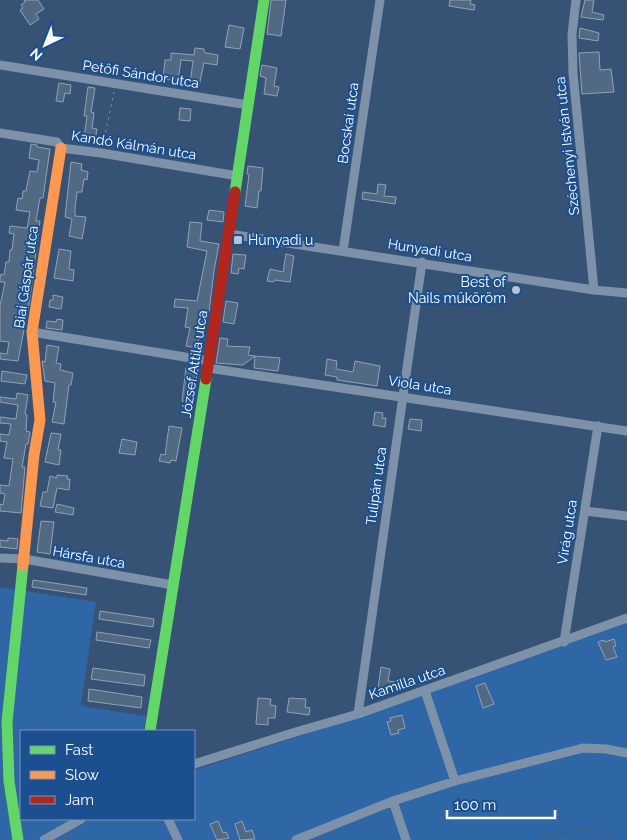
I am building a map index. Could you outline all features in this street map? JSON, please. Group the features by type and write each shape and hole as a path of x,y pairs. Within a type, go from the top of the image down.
{"street":[{"name":"József Attila utca","path":"150,730 209,364 264,0"},
{"name":"Bocskai utca","path":"343,251 380,0"},
{"name":"Széchenyi István utca","path":"576,0 572,34 573,73 594,290"},
{"name":"Petőfi Sándor utca","path":"0,65 248,105"},
{"name":"Kandó Kálmán utca","path":"0,133 57,142 61,148 238,176"},
{"name":"Biai Gáspár utca","path":"18,840 11,810 7,765 7,722 40,420 32,332 61,148"},
{"name":"Hunyadi utca","path":"228,234 422,262 594,290 627,293"},
{"name":"Tulipán utca","path":"358,714 422,262"},
{"name":"Viola utca","path":"32,332 209,364 627,431"},
{"name":"Virág utca","path":"564,642 598,426"},
{"path":"585,510 627,516"},
{"name":"Hársfa utca","path":"0,558 24,560 174,584"},
{"name":"Kamilla utca","path":"195,764 358,714 627,618"},
{"path":"426,691 455,781"},
{"path":"296,840 392,801 455,781 583,748 606,749 627,754"},
{"path":"392,801 406,840"},
{"path":"44,840 79,820"},
{"path":"168,820 178,840"}],"path":[{"path":"101,153 116,84"}],"shaded area":[{"path":"0,587 96,602 81,706 146,716 144,730 20,730 20,820 195,820 195,770 383,709 627,622 627,840 0,840"}],"building":[{"path":"24,0 38,0 44,9 36,14 39,19 30,25 20,10 23,8 21,5 25,2"},
{"path":"271,0 286,0 281,36 267,34"},
{"path":"450,0 471,0 470,4 475,5 474,10 449,6"},
{"path":"585,0 594,0 592,12 604,15 603,20 581,17"},
{"path":"229,25 244,28 240,49 225,47"},
{"path":"580,28 599,33 598,41 579,38"},
{"path":"195,48 204,49 206,53 218,55 217,65 204,63 199,86 190,84 193,61 181,60 178,81 163,79 165,60 171,60 171,53 194,55"},
{"path":"599,52 600,70 611,69 614,92 582,94 579,53"},
{"path":"262,65 277,68 274,86 279,87 277,96 264,94 266,78 260,76"},
{"path":"59,83 71,85 70,94 65,93 63,102 56,101"},
{"path":"88,87 95,88 91,112 94,113 92,128 97,129 95,140 84,138 87,116 84,116"},
{"path":"180,108 191,109 190,121 179,120"},
{"path":"31,144 50,149 43,198 40,198 36,221 40,221 30,298 18,361 0,359 0,353 7,354 9,342 0,341 0,306 5,282 0,282 0,278 1,274 4,275 6,262 9,262 10,250 12,250 14,234 9,233 10,226 27,228 30,212 16,210 18,198 22,199 23,191 26,191 30,171 37,172 39,160 29,158"},
{"path":"71,162 82,164 81,170 88,172 87,180 84,179 82,192 77,192 75,209 75,216 86,217 82,239 69,236 72,219 65,217"},
{"path":"248,166 263,168 257,208 245,206 249,175 247,174"},
{"path":"378,184 386,185 384,196 396,197 395,204 362,199 363,192 377,194"},
{"path":"209,210 224,212 223,222 207,220"},
{"path":"190,222 202,223 200,241 219,244 209,312 205,311 197,348 186,346 190,328 185,327 188,308 174,307 175,299 197,301 207,251 187,247"},
{"path":"59,249 71,251 69,269 74,270 73,281 54,278"},
{"path":"233,254 246,255 244,269 239,268 238,274 231,273"},
{"path":"286,254 294,256 290,282 267,281 270,269 283,272"},
{"path":"53,295 63,297 61,309 49,307 50,300 53,300"},
{"path":"226,301 238,303 234,324 223,322"},
{"path":"57,319 63,320 62,330 46,328 47,321 56,322"},
{"path":"220,338 228,339 227,346 250,347 248,355 255,356 243,365 216,363"},
{"path":"47,345 59,347 56,363 61,364 60,370 73,373 71,385 69,385 64,424 52,422 56,402 53,402 55,383 45,381 42,361 45,362"},
{"path":"255,356 280,358 278,371 254,368"},
{"path":"327,359 337,361 336,369 353,372 355,361 380,366 377,386 337,380 337,377 325,375"},
{"path":"186,368 198,370 192,402 182,401"},
{"path":"2,371 27,375 25,384 1,381"},
{"path":"17,393 28,395 25,414 27,415 26,431 30,432 22,467 25,467 21,513 0,511 0,504 3,505 5,494 0,493 0,485 9,486 13,459 4,458 7,442 0,441 0,434 9,435 11,424 0,423 0,417 16,419 18,405 0,402 0,397 16,399"},
{"path":"375,412 383,413 382,418 386,418 385,427 373,425"},
{"path":"410,419 422,420 421,431 408,429"},
{"path":"169,426 182,428 176,461 171,460 170,463 159,461 161,454 165,455"},
{"path":"51,433 61,434 58,450 61,450 59,465 45,462"},
{"path":"122,439 137,442 135,455 119,453"},
{"path":"57,475 68,476 67,479 70,479 69,490 57,488 53,508 40,506 43,492 47,492 50,476 57,478"},
{"path":"57,504 74,508 73,515 55,512"},
{"path":"41,521 54,522 50,554 37,552"},
{"path":"8,538 18,539 17,549 0,547 0,540 8,541"},
{"path":"33,580 87,588 86,595 32,587"},
{"path":"100,611 154,619 153,627 99,619"},
{"path":"97,632 151,640 149,648 96,640"},
{"path":"614,639 616,646 613,647 617,657 606,660 598,642"},
{"path":"381,667 390,669 388,681 397,682 396,691 384,689 383,696 377,695"},
{"path":"93,668 145,675 144,686 91,679"},
{"path":"485,683 494,704 483,708 476,686"},
{"path":"89,689 142,697 141,708 88,701"},
{"path":"258,698 271,699 270,705 276,706 275,718 268,718 268,725 256,724"},
{"path":"289,698 306,699 305,707 310,708 309,715 287,712"},
{"path":"402,715 405,728 398,730 399,733 391,735 387,722 391,721 390,718"},
{"path":"218,821 223,833 226,832 229,838 217,840 210,824"},
{"path":"242,821 246,832 252,830 255,839 240,840 235,824"}],"waterway":[{"path":"534,840 575,830 592,830 613,840"}],"traffic: fast":[{"path":"235,192 264,0"},
{"path":"150,730 206,379"},
{"path":"18,840 9,781 7,722 23,565"}],"traffic: slow":[{"path":"23,565 34,455 40,420 32,332 61,148"}],"traffic: jam":[{"path":"206,379 235,192"}],"place":[{"name":"Hunyadi u","path":"238,240"},
{"name":"Best of Nails műköröm","path":"516,290"}]}
